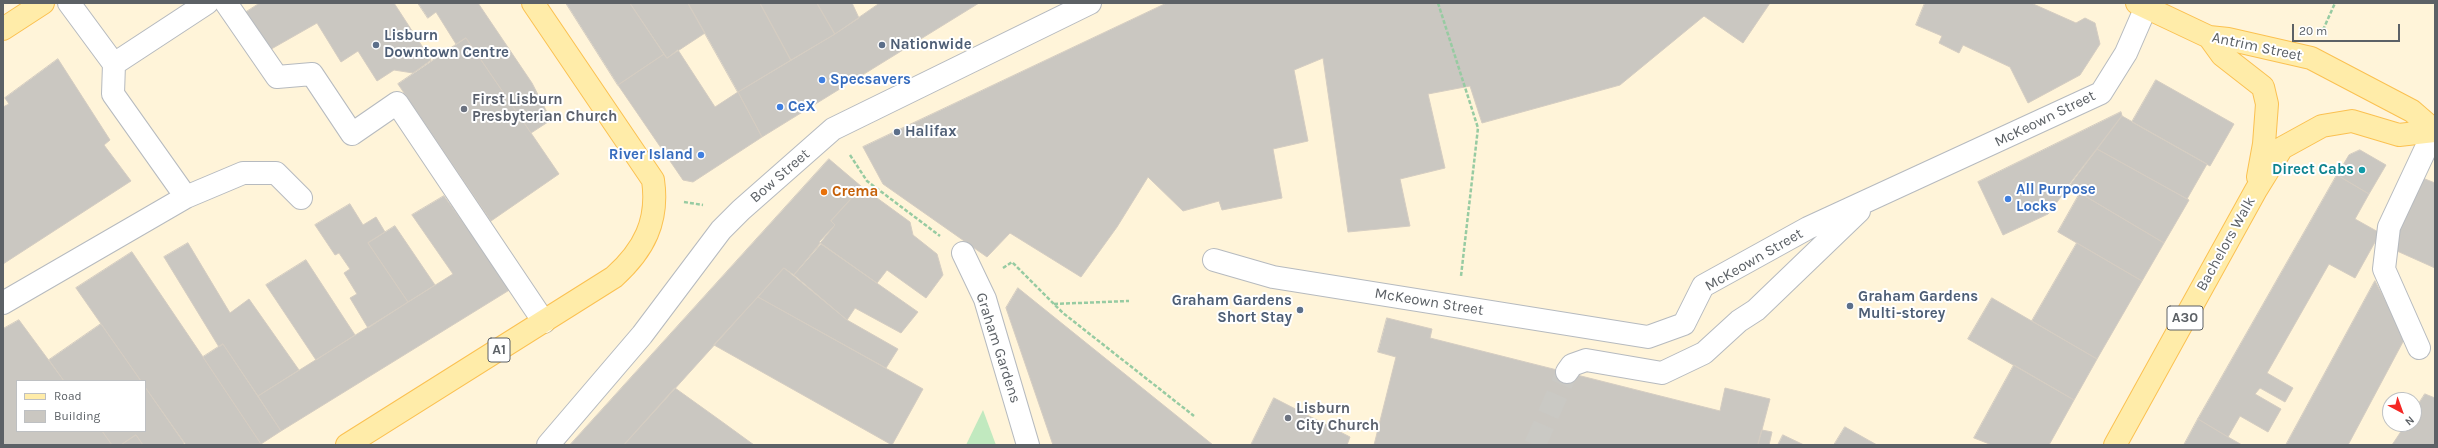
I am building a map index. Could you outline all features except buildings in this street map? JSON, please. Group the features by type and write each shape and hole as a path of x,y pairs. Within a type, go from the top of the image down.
{"main road":[{"path":"3,29 44,3"},
{"name":"A1","path":"347,445 614,277 631,262 643,244 652,219 656,199 653,180 533,3"},
{"name":"Antrim Street","path":"2142,5 2209,37 2228,39 2311,58 2412,111 2434,131"},
{"name":"Bachelors Walk","path":"2209,37 2222,55 2263,87 2266,112 2264,144 2256,190"},
{"name":"Bachelors Walk","path":"2115,445 2256,190 2282,148 2322,126 2352,121 2399,135 2434,131"}],"street":[{"path":"69,3 114,64 113,94 186,197"},
{"path":"114,64 207,3"},
{"path":"226,3 277,77 312,74 352,134 397,103 544,322"},
{"name":"Bow Street","path":"548,445 642,335 699,256 741,210 833,130 1090,3"},
{"name":"McKeown Street","path":"1214,260 1273,277 1648,337 1684,324 1703,286 1808,228 2101,93 2126,53 2142,5"},
{"path":"2420,348 2384,269 2389,227 2434,131"},
{"path":"3,303 186,197 243,173 276,173 301,198"},
{"path":"1567,372 1572,364 1586,360 1662,373 1704,353 1739,321 1756,310 1873,197"},
{"name":"Graham Gardens","path":"963,253 979,288 986,299 1028,445"}],"path":[{"path":"1438,3 1478,128 1457,306"},
{"path":"833,130 867,181 963,253"},
{"path":"656,199 741,210"},
{"path":"979,288 1012,262 1054,304 1194,416"},
{"path":"1054,304 1129,301"}],"shaded area":[{"path":"3,3 2435,3 2435,445 3,445"}],"green space":[{"path":"983,410 996,445 966,445"}],"tunnel":[{"path":"1535,445 1567,372"}],"place":[{"name":"Lisburn Downtown Centre","path":"376,45"},
{"name":"Nationwide","path":"882,45"},
{"name":"Specsavers","path":"822,80"},
{"name":"CeX","path":"780,107"},
{"name":"First Lisburn Presbyterian Church","path":"464,109"},
{"name":"Halifax","path":"897,132"},
{"name":"River Island","path":"701,155"},
{"name":"Direct Cabs","path":"2362,170"},
{"name":"Crema","path":"824,192"},
{"name":"All Purpose Locks","path":"2008,199"},
{"name":"Graham Gardens Multi-storey","path":"1850,306"},
{"name":"Graham Gardens Short Stay","path":"1300,310"},
{"name":"Lisburn City Church","path":"1288,418"}]}
